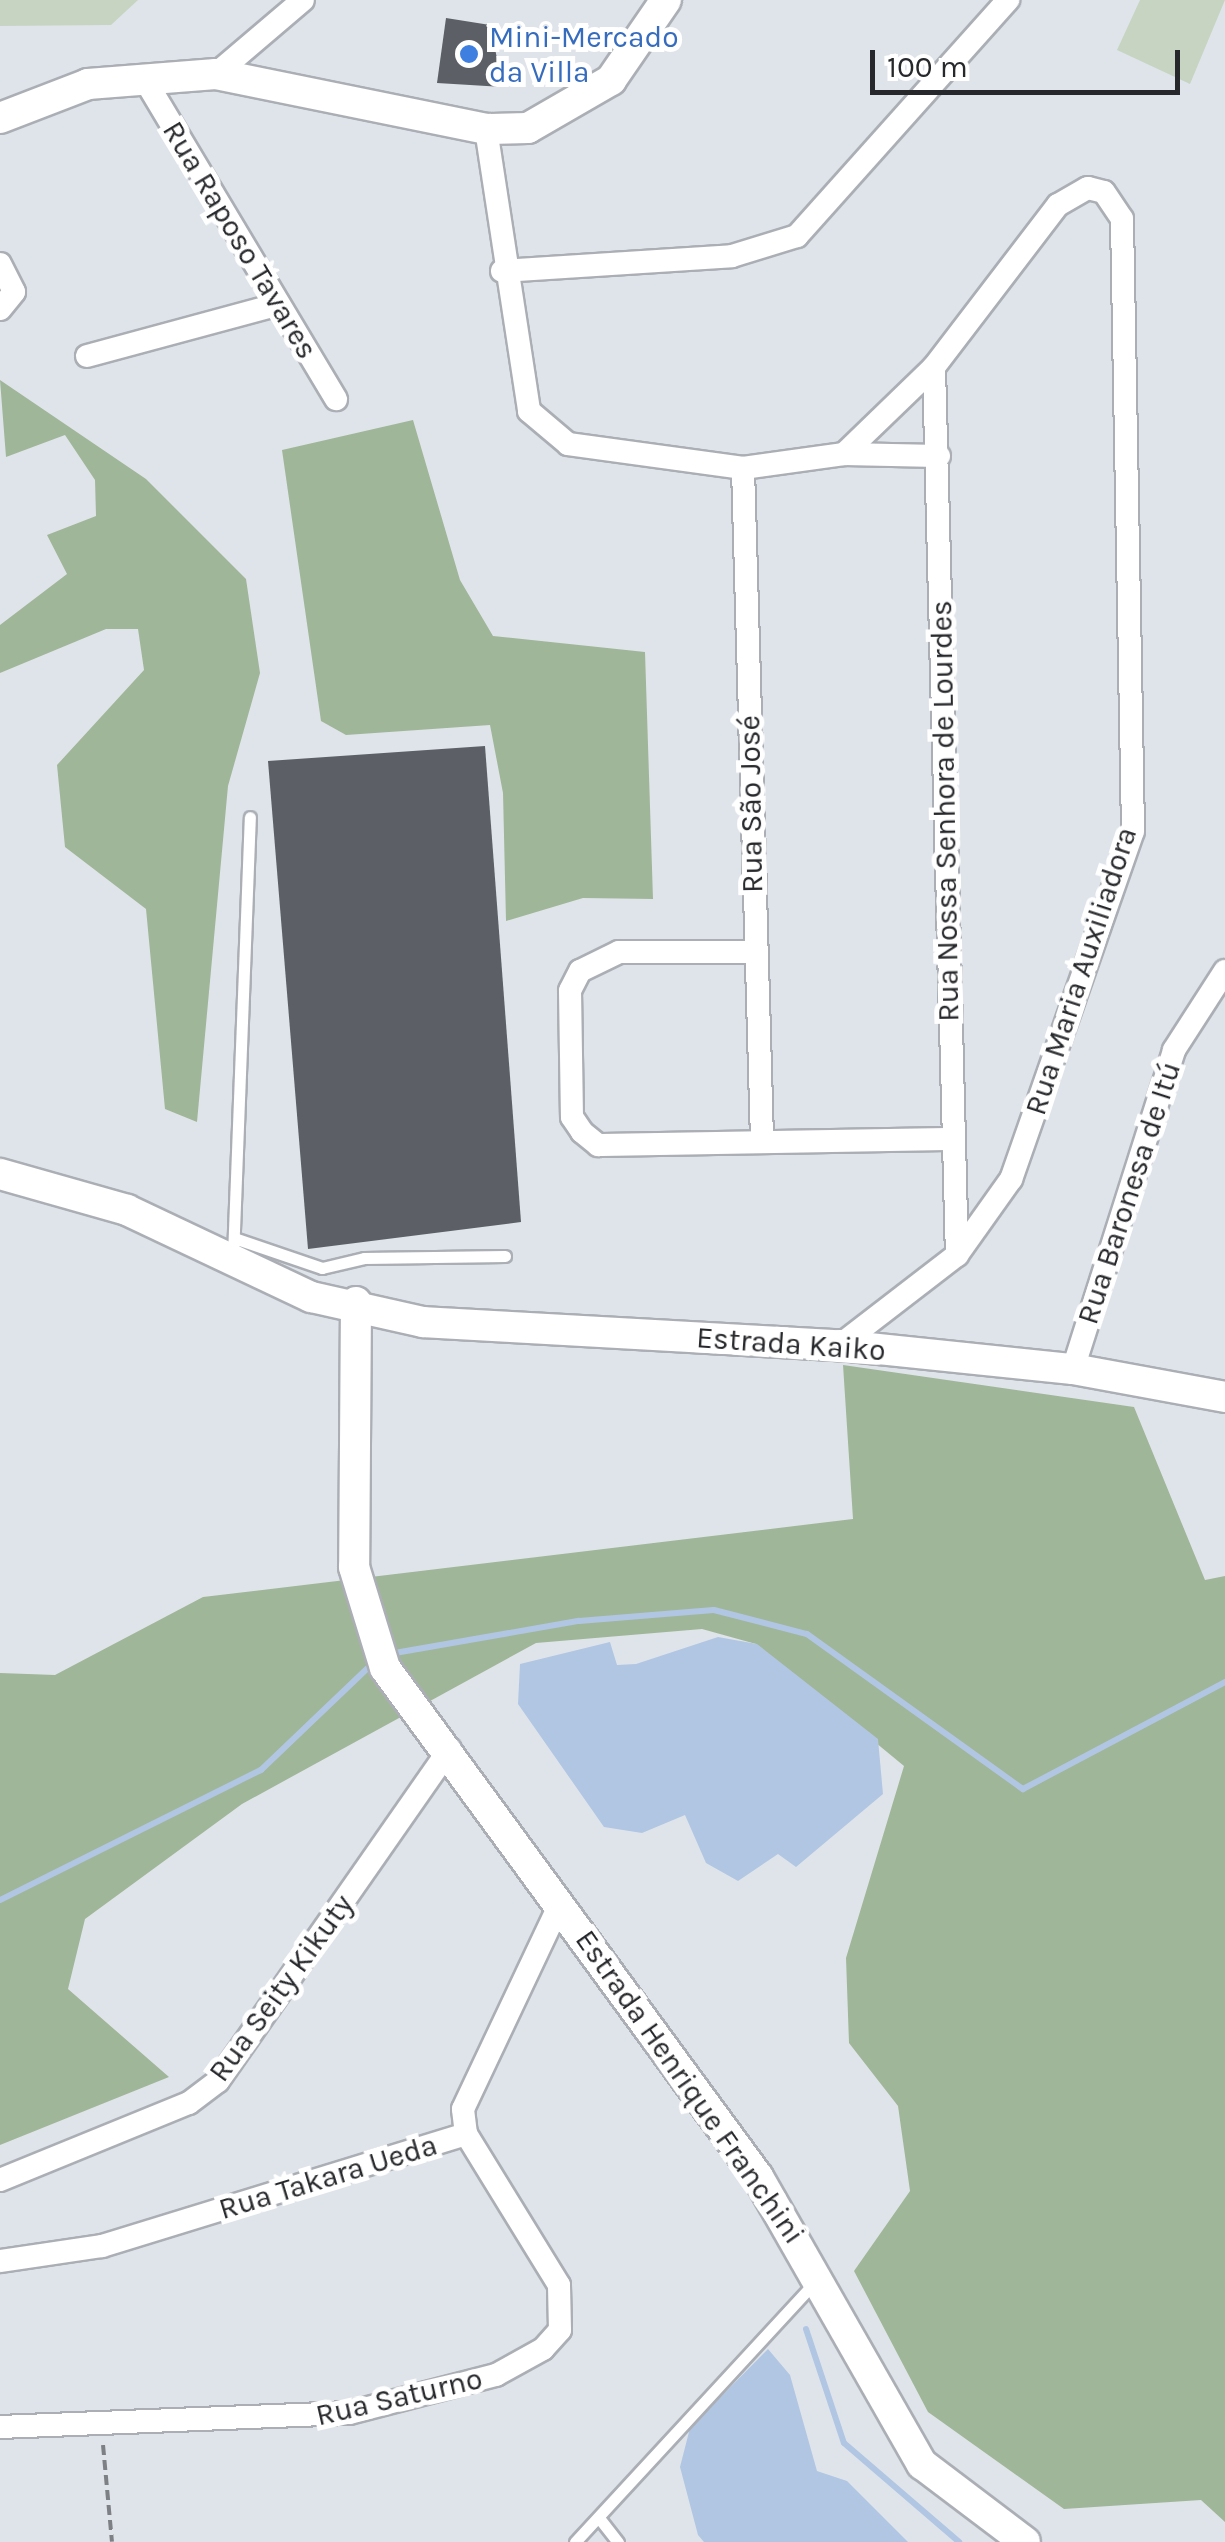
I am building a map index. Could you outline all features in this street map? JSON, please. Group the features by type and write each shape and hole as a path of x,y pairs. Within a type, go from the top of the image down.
{"street":[{"path":"216,74 304,0"},
{"path":"0,118 88,84 216,74 486,129 528,128 592,97 640,47 666,0"},
{"path":"502,271 732,256 797,236 1008,0"},
{"name":"Rua Raposo Tavares","path":"144,80 336,399"},
{"path":"486,129 502,271 539,426 568,444 743,468 844,454 938,456"},
{"name":"Rua Maria Auxiliadora","path":"840,1345 957,1255 1011,1179 1133,831 1122,219 1104,192 1074,192 934,367"},
{"path":"0,264 14,292 0,309"},
{"path":"86,356 276,305"},
{"path":"844,454 934,367"},
{"name":"Rua Nossa Senhora de Lourdes","path":"934,367 950,1139 957,1255"},
{"name":"Rua São José","path":"743,468 762,1140"},
{"path":"755,952 619,952 580,971 570,991 572,1116 598,1144 950,1139"},
{"name":"Rua Baronesa de Itú","path":"1073,1369 1174,1050 1225,970"},
{"name":"Estrada Kaiko","path":"0,1174 127,1210 233,1250 310,1297 356,1302 423,1322 840,1345 1073,1369 1225,1397"},
{"name":"Estrada Henrique Franchini","path":"356,1302 358,1600 386,1668 562,1902 758,2177 922,2464 1025,2542"},
{"name":"Rua Seity Kikuty","path":"0,2180 156,2118 218,2081 450,1749"},
{"name":"Rua Takara Ueda","path":"0,2261 102,2246 466,2134 464,2100 562,1902"},
{"name":"Rua Saturno","path":"0,2427 349,2413 496,2375 543,2349 560,2330 560,2285 466,2134"}],"lane":[{"path":"250,816 233,1250 322,1268 364,1258 505,1256"},
{"path":"574,2542 818,2278"},
{"path":"599,2518 618,2542"}],"path":[{"path":"101,2420 112,2542"}],"green space":[{"path":"0,0 138,0 111,25 0,26"},
{"path":"1140,0 1225,0 1190,84 1117,50"},
{"path":"0,380 146,479 246,579 260,673 228,786 197,1122 165,1109 146,909 65,847 57,765 144,670 138,629 106,629 0,673 0,625 67,574 47,535 96,516 95,480 65,435 6,457"},
{"path":"413,420 460,580 493,636 645,652 653,899 583,898 506,921 503,793 490,725 346,735 321,721 282,450"},
{"path":"843,1365 1134,1407 1205,1580 1225,1576 1225,2522 1201,2500 1064,2509 928,2412 854,2271 910,2191 898,2106 849,2043 846,1958 904,1766 756,1644 702,1629 536,1643 242,1804 85,1919 68,1989 169,2077 0,2145 0,1673 55,1675 203,1597 853,1519"}],"water":[{"path":"718,1637 757,1644 878,1739 883,1794 796,1867 778,1854 738,1881 706,1863 685,1815 642,1833 604,1827 518,1704 520,1664 610,1642 617,1665 636,1664"},
{"path":"768,2349 790,2375 817,2471 847,2481 908,2542 704,2542 698,2535 680,2467 690,2428"}],"building":[{"name":"Mini-Mercado da Villa","path":"446,18 490,25 503,87 437,83"},
{"path":"485,746 521,1222 308,1249 268,761"}],"waterway":[{"path":"389,1654 579,1621 714,1610 807,1634 1023,1789 1225,1682"},
{"path":"0,1900 261,1770 374,1662"},
{"path":"806,2329 844,2443 959,2542"}],"place":[{"name":"Mini-Mercado da Villa","path":"469,54"}]}
